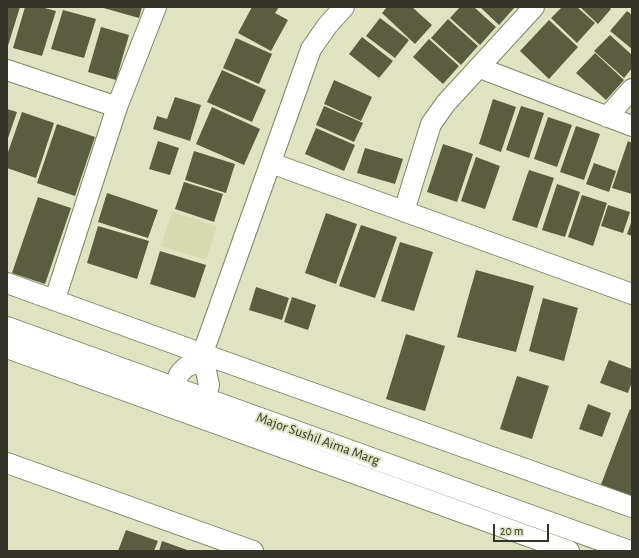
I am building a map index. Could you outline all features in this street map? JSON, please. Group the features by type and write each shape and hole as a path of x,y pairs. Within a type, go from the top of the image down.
{"street":[{"path":"55,300 117,107 156,7"},
{"path":"201,418 206,399 208,377 201,358 311,50 327,26 344,7"},
{"path":"404,211 431,124 446,103 480,68 534,7"},
{"path":"480,68 632,126"},
{"path":"7,70 117,107"},
{"path":"607,117 632,89"},
{"path":"271,163 632,294"},
{"path":"7,283 55,300 201,358 632,507"},
{"name":"Major Sushil Aima Marg","path":"7,328 630,551"},
{"name":"Major Sushil Aima Marg","path":"7,348 569,551"},
{"path":"164,405 180,373 186,366 201,358"},
{"path":"7,463 253,551"}],"shaded area":[{"path":"172,212 217,226 206,260 161,246"}],"building":[{"path":"7,7 20,7 7,49"},
{"path":"25,7 41,7 56,11 42,56 13,48"},
{"path":"100,7 142,7 139,18"},
{"path":"252,7 279,7 275,13 288,20 271,51 238,33"},
{"path":"387,7 412,7 432,25 415,44 382,13"},
{"path":"460,7 474,7 496,27 480,45 450,18"},
{"path":"480,7 515,7 499,25"},
{"path":"562,7 577,7 595,23 577,43 551,18"},
{"path":"580,7 609,7 611,9 598,24"},
{"path":"63,10 96,19 84,58 51,49"},
{"path":"627,11 632,15 632,49 610,31"},
{"path":"380,18 409,40 395,58 366,36"},
{"path":"448,19 478,46 461,65 431,38"},
{"path":"549,20 578,47 549,79 520,51"},
{"path":"101,27 129,35 116,80 88,72"},
{"path":"610,35 632,55 632,68 624,78 594,51"},
{"path":"362,37 393,61 379,78 349,54"},
{"path":"236,38 272,54 259,84 223,68"},
{"path":"429,39 459,66 443,84 413,57"},
{"path":"595,53 624,80 606,100 576,73"},
{"path":"222,70 266,90 252,122 207,102"},
{"path":"334,80 372,97 361,121 324,104"},
{"path":"175,97 201,105 190,141 153,129 157,116 167,119"},
{"path":"493,99 516,107 501,152 479,144"},
{"path":"324,106 363,123 354,142 316,125"},
{"path":"521,106 544,113 529,158 506,150"},
{"path":"212,107 260,129 244,165 196,144"},
{"path":"7,109 17,112 7,141"},
{"path":"22,112 54,123 36,178 7,168 7,155"},
{"path":"548,117 572,125 557,167 534,159"},
{"path":"57,124 95,137 75,196 37,183"},
{"path":"576,126 600,134 584,180 560,172"},
{"path":"316,128 355,145 344,171 305,154"},
{"path":"158,141 179,148 170,175 149,169"},
{"path":"628,141 632,143 632,194 612,188"},
{"path":"443,144 473,154 457,202 427,192"},
{"path":"365,148 403,159 395,184 357,173"},
{"path":"194,151 235,164 226,193 185,180"},
{"path":"476,157 500,166 485,209 461,201"},
{"path":"594,163 616,171 609,192 586,184"},
{"path":"529,170 554,178 537,228 512,220"},
{"path":"184,182 223,194 214,222 175,209"},
{"path":"557,184 580,192 565,237 542,230"},
{"path":"107,193 158,210 148,238 98,222"},
{"path":"582,195 607,203 593,246 568,237"},
{"path":"38,197 71,208 45,284 12,273"},
{"path":"608,205 630,212 623,233 601,226"},
{"path":"326,213 357,224 336,284 305,273"},
{"path":"632,220 632,236 627,234"},
{"path":"361,225 397,237 375,298 339,286"},
{"path":"98,226 149,241 137,279 87,263"},
{"path":"400,242 433,252 414,311 381,301"},
{"path":"160,251 206,265 195,298 150,284"},
{"path":"476,270 534,286 516,352 457,337"},
{"path":"256,287 289,298 282,320 249,310"},
{"path":"292,297 316,305 308,330 284,322"},
{"path":"543,298 578,308 564,361 529,351"},
{"path":"406,334 445,346 425,411 386,399"},
{"path":"609,360 632,369 632,382 628,393 600,383"},
{"path":"517,376 549,386 532,439 500,429"},
{"path":"588,404 611,413 602,437 579,429"},
{"path":"630,409 632,410 632,498 600,487"},
{"path":"126,530 158,541 154,551 118,551"},
{"path":"162,541 190,551 159,551"}]}
